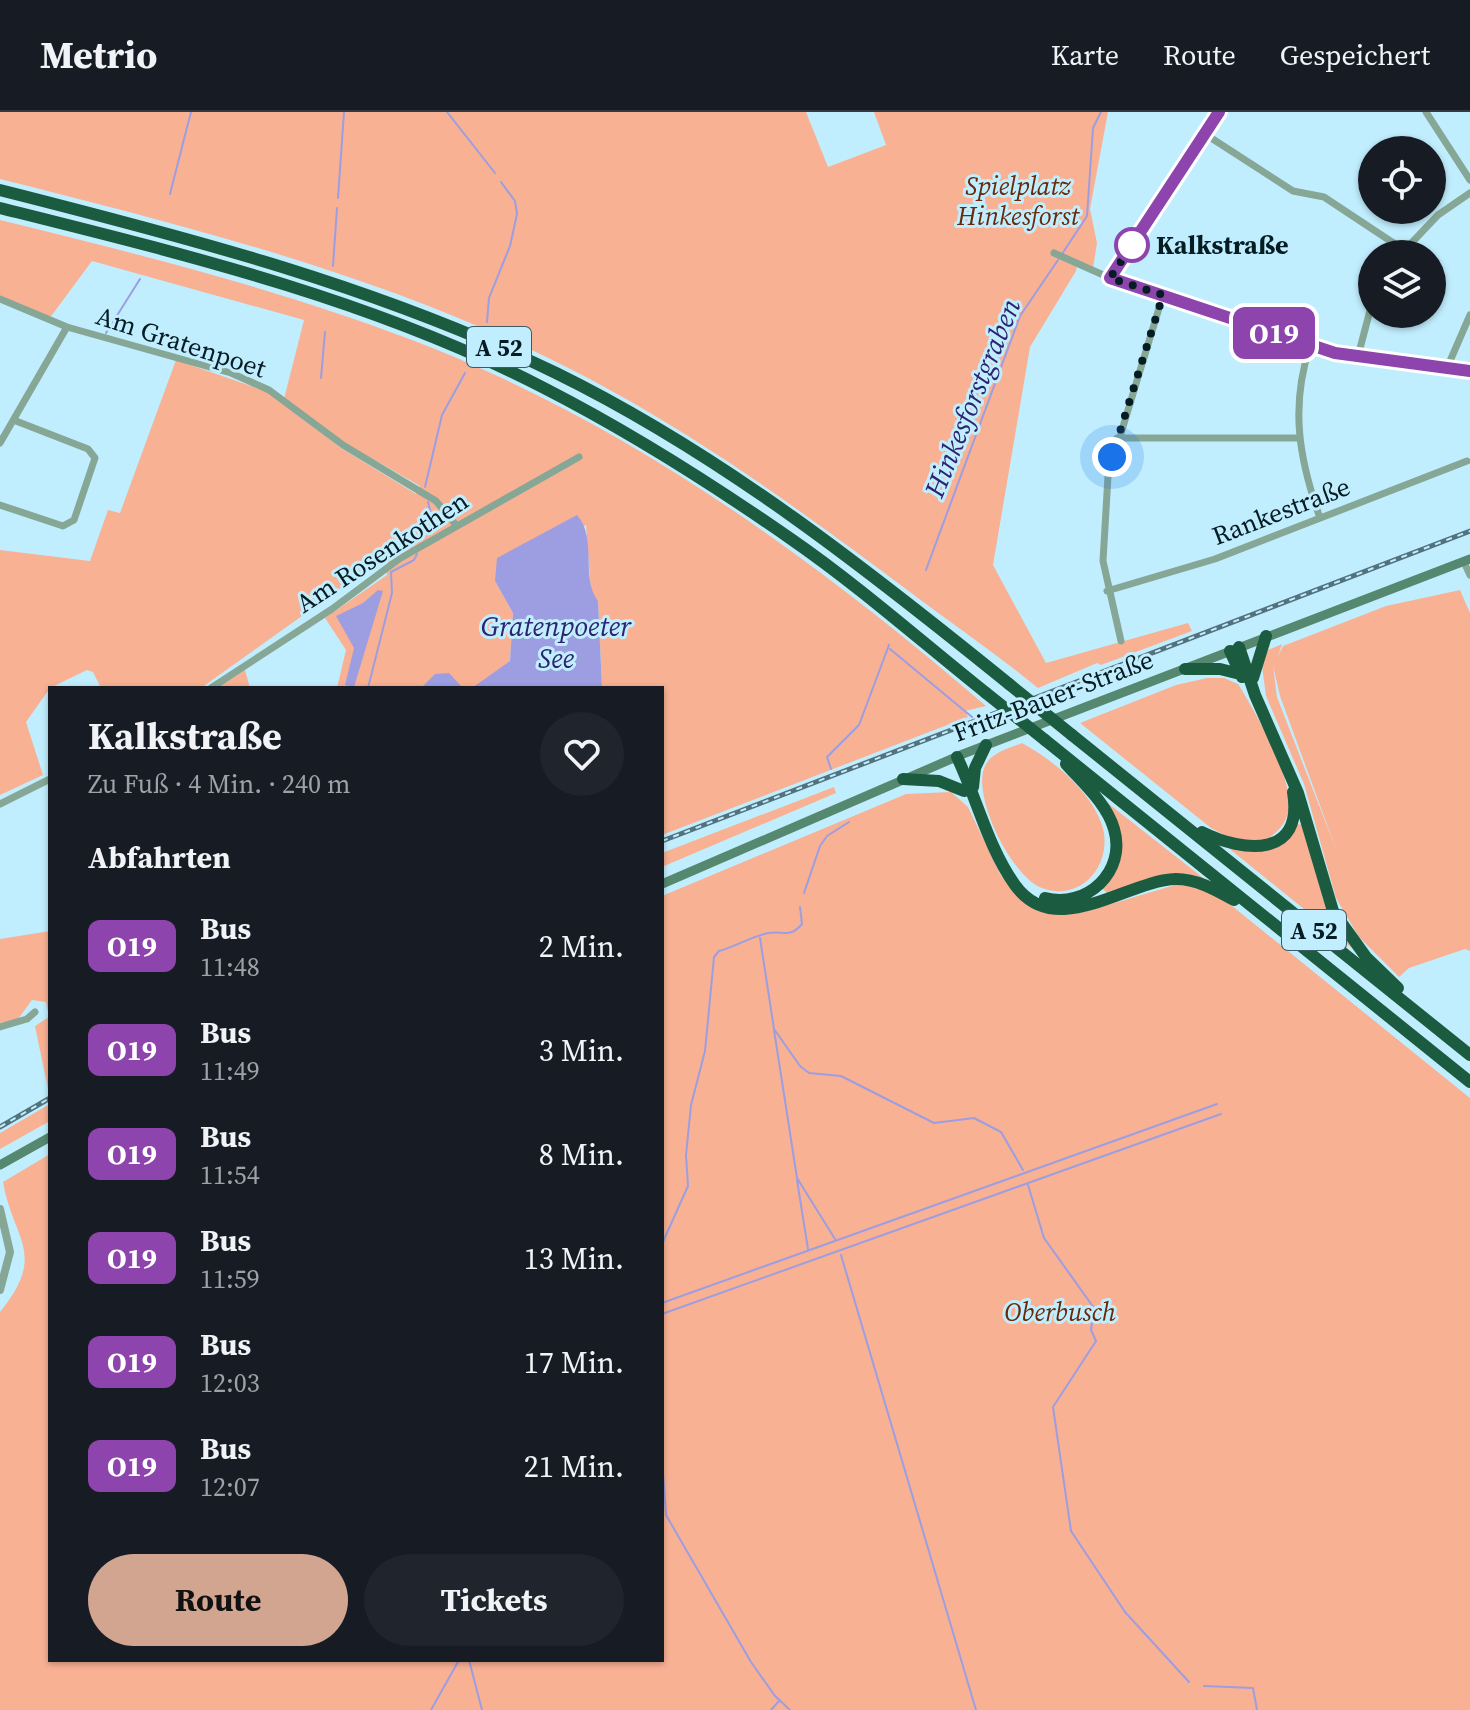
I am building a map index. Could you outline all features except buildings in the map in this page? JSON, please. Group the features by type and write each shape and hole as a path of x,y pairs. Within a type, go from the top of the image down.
{"highway":[{"name":"A 52","path":"0,190 211,244 328,281 449,326 559,375 655,426 756,491 866,571 1470,1055"},
{"name":"A 52","path":"0,208 295,289 442,341 545,388 636,439 794,541 1470,1082"},
{"path":"1254,688 1266,636"},
{"path":"1235,649 1240,674"},
{"path":"1235,649 1306,815 1323,886 1340,922 1366,957 1449,1038"},
{"path":"1185,669 1220,669 1240,674 1254,688"},
{"path":"1007,871 1034,893 1063,901 1089,893 1102,882 1114,860 1116,838 1105,810 1045,740"},
{"path":"968,791 986,745"},
{"path":"953,758 1017,888 1047,907 1082,908 1160,881 1178,879 1214,889 1262,916"},
{"path":"1180,821 1219,841 1249,849 1263,847 1284,833 1292,822 1295,810 1290,777"},
{"path":"903,779 939,781 968,791"}],"main road":[{"name":"Fritz-Bauer-Straße","path":"664,883 953,758 1467,560"},
{"path":"0,1165 48,1138"}],"street":[{"path":"1110,278 1219,112"},
{"path":"1426,112 1470,180"},
{"path":"1205,134 1293,191 1324,197 1386,240"},
{"path":"1414,240 1438,215 1470,193"},
{"path":"1054,253 1110,278 1310,346 1358,356 1470,371"},
{"path":"1121,641 1107,591 1103,515 1117,438 1163,295"},
{"name":"Am Gratenpoet","path":"0,299 67,327 231,373 269,390 343,445 436,501 456,525"},
{"path":"1447,368 1470,315"},
{"path":"0,443 16,421 67,327"},
{"path":"1358,356 1365,328"},
{"path":"1310,346 1300,387 1297,438 1306,478 1320,518"},
{"path":"0,505 63,526 69,524 74,520 95,458 88,449 16,421"},
{"path":"1117,438 1297,438"},
{"name":"Am Rosenkothen","path":"214,686 332,609 399,559 579,457"},
{"name":"Rankestraße","path":"1107,591 1215,559 1467,461"},
{"path":"1467,560 1470,575"},
{"path":"0,804 48,780"},
{"path":"0,1027 27,1019 35,1012"},
{"path":"0,1209 10,1252 0,1290"}],"green space":[{"name":"Spielplatz Hinkesforst","path":"0,112 806,112 828,167 886,145 874,112 1108,112 1090,209 1097,243 1093,268 1078,261 1076,271 1030,347 993,565 1046,663 1188,623 1192,631 1101,665 1097,663 1038,688 774,493 675,428 570,369 452,315 325,269 131,212 0,179"},
{"path":"0,220 274,293 435,349 511,382 585,420 725,505 858,602 986,706 965,711 968,717 664,834 664,686 602,686 598,601 591,592 586,525 495,581 513,613 510,661 478,686 461,686 448,673 425,686 337,686 346,650 325,618 387,575 383,558 204,686 100,686 93,672 87,670 48,686 48,691 26,722 43,775 0,795 0,550 90,561 108,510 120,513 176,360 268,392 341,448 416,494 420,486 345,443 284,399 304,320 92,261 49,319 0,299"},
{"path":"1460,590 1470,613 1470,951 1465,949 1409,968 1399,977 1359,937 1336,898 1304,784 1266,696 1262,666 1268,650 1282,644 1278,656 1283,646 1386,606","holes":["1273,666 1280,696 1336,849 1277,697"]},
{"path":"245,670 249,686 219,686"},
{"path":"1207,678 1224,678 1238,684 1262,727 1285,780 1289,795 1287,817 1276,832 1263,841 1240,840 1211,828 1080,723 1176,685"},
{"path":"1022,743 1046,758 1080,788 1102,825 1105,839 1099,865 1092,876 1070,890 1042,888 1030,881 1007,852 988,813 982,777 986,764 997,753"},
{"path":"834,787 836,793 664,866 664,852"},
{"name":"Oberbusch","path":"951,792 968,807 1000,874 1012,890 1066,914 1084,912 1175,885 1190,885 1221,897 1470,1098 1470,1710 0,1710 0,1312 14,1292 25,1260 3,1182 48,1155 48,1662 664,1662 664,895 906,794"},
{"path":"1100,797 1207,881 1186,875 1109,895 1102,888 1117,864 1120,843"},
{"path":"1297,824 1305,825 1323,899 1352,948 1226,846 1255,847 1275,841"},
{"path":"48,931 48,1012 46,1002 32,1000 18,1019 0,1023 0,939"},
{"path":"48,1018 48,1089 35,1026"},
{"path":"48,1105 48,1122 0,1149 0,1133"}],"water":[{"name":"Gratenpoeter See","path":"577,515 587,535 590,581 598,601 602,686 475,686 510,661 513,613 495,581 497,558"},
{"path":"378,590 383,591 354,686 350,686 345,685 354,648 336,616 363,603"},
{"name":"Gratenpoeter See","path":"449,673 461,686 423,686 435,674"}],"waterway":[{"path":"170,194 191,112"},
{"path":"338,198 344,112"},
{"path":"447,112 495,173"},
{"name":"Hinkesforstgraben","path":"1062,254 1087,216 1093,128 1101,112"},
{"path":"487,322 489,298 510,246 517,214 515,201 501,182"},
{"path":"333,266 337,208"},
{"name":"Hinkesforstgraben","path":"926,570 1020,316 1058,260"},
{"path":"106,333 140,279"},
{"path":"321,378 325,332"},
{"path":"425,487 442,415 465,373"},
{"path":"418,541 431,514 428,502"},
{"path":"369,686 392,593 391,572 414,560 417,554"},
{"name":"Hinkesforstgraben","path":"831,769 827,757 859,725 889,645"},
{"path":"890,649 972,717"},
{"name":"Hinkesforstgraben","path":"804,893 820,846 827,836 849,822"},
{"name":"Hinkesforstgraben","path":"664,1240 688,1186 686,1155 691,1105 705,1051 714,957 719,951 762,934 790,933 802,924 800,907"},
{"path":"760,938 774,1029 800,1066 809,1073 841,1076 934,1123 974,1118 1001,1132 1023,1170"},
{"path":"774,1030 797,1178 835,1239"},
{"path":"664,1302 1217,1104"},
{"path":"664,1313 1221,1114"},
{"path":"797,1180 808,1249"},
{"path":"1028,1185 1044,1238 1094,1308 1091,1330 1096,1341 1053,1407 1071,1531 1125,1612 1189,1682"},
{"path":"841,1255 976,1710"},
{"name":"Hinkesforstgraben","path":"664,1487 666,1515 751,1662 775,1696 790,1710"},
{"path":"431,1710 458,1662"},
{"path":"470,1662 482,1710"},
{"path":"1204,1686 1253,1688 1257,1710"},
{"path":"771,1710 780,1700"}],"railway":[{"path":"664,840 1470,531"},
{"path":"0,1127 48,1099"}],"bus line":[{"name":"O19","path":"1219,112 1110,278 1335,353 1470,371"}],"place":[{"name":"Kalkstraße","path":"1132,245"}],"route":[{"path":"1112,457 1163,295 1110,278 1132,245"}]}
